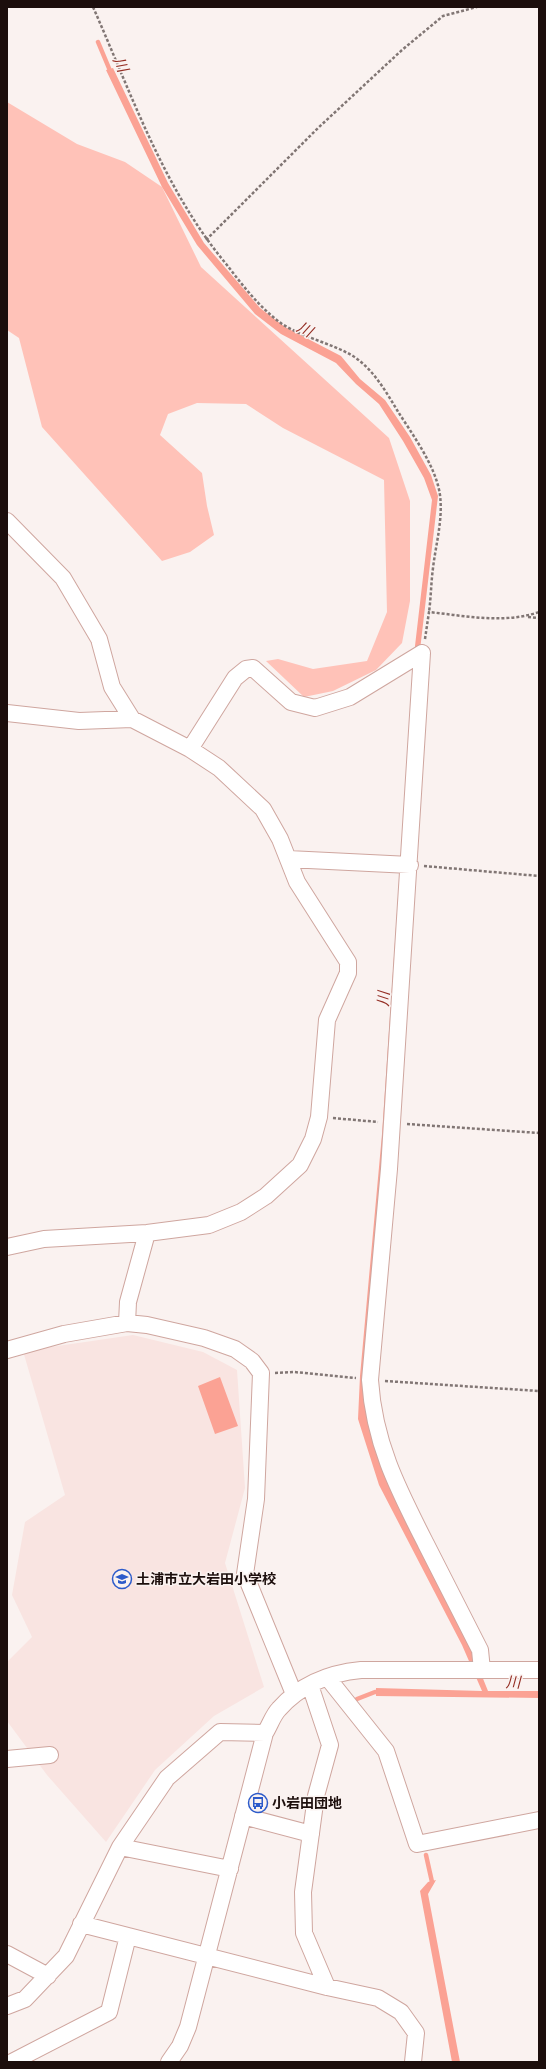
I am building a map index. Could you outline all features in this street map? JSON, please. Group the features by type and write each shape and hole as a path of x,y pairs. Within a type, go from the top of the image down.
{"street":[{"path":"7,521 63,578 99,639 112,687 132,719"},
{"path":"190,749 231,683 246,669 253,668 291,702 315,708 350,697 422,653"},
{"path":"422,653 410,865 392,1123 370,1380 372,1406 385,1457 398,1489 480,1650 482,1670"},
{"path":"7,713 79,720 132,719 190,749 219,768 263,809 280,839 297,882 348,962 348,973 326,1020 319,1117 314,1139 300,1165 266,1196 241,1212 209,1225 147,1233 44,1239 7,1247"},
{"path":"288,859 410,865"},
{"path":"127,1323 128,1302 147,1233"},
{"path":"7,1350 64,1334 127,1323 147,1325 204,1338 234,1349 252,1361 261,1373 256,1499 245,1574 294,1694"},
{"path":"169,2062 180,2046 188,2027 265,1732 278,1710 294,1694 327,1677 342,1672 361,1670 539,1670"},
{"path":"327,1677 386,1751 417,1844 539,1820"},
{"path":"310,1685 330,1745 316,1796 303,1892 304,1933 327,1987"},
{"path":"7,2006 25,1999 66,1956 120,1847 167,1778 220,1732 265,1732"},
{"path":"7,1759 50,1755"},
{"path":"243,1816 311,1834"},
{"path":"120,1847 230,1869"},
{"path":"81,1924 327,1987 378,1998 401,2012 416,2034 413,2062"},
{"path":"12,2062 109,2012 128,1936"},
{"path":"7,1954 48,1976"}],"path":[{"path":"93,7 152,143 171,182 206,240 260,304 283,324 352,356 364,365 382,385 413,435 434,474 440,494 441,519 422,653"},
{"path":"206,240 318,128 402,50 443,16 477,7"},
{"path":"429,612 490,618 539,618"},
{"path":"525,617 539,612"},
{"path":"410,865 539,876"},
{"path":"319,1117 539,1133"},
{"path":"261,1373 294,1372 370,1380 539,1392"}],"shaded area":[{"path":"113,68 168,183 204,243 260,308 285,327 341,356 360,379 385,400 410,437 431,475 438,496 420,650 367,1391 488,1691 539,1691 539,1698 376,1696 376,1688 482,1691 462,1645 379,1485 358,1419 360,1376 382,1134 415,646 432,500 424,478 403,441 379,404 356,384 336,363 281,334 255,314 197,245 162,187 106,70"},
{"path":"7,102 77,144 125,162 162,187 201,267 389,438 410,501 410,601 402,643 376,670 333,691 304,697 266,661 278,659 313,669 367,661 387,612 384,480 283,428 246,404 197,403 168,414 160,435 202,473 207,506 214,535 190,552 162,561 42,427 19,338 7,330"},
{"name":"土浦市立大岩田小学校","path":"133,1335 203,1352 237,1370 245,1488 225,1563 264,1687 214,1716 155,1770 106,1842 47,1775 7,1721 7,1662 32,1637 12,1595 25,1522 65,1495 23,1351"},
{"path":"220,1377 238,1426 215,1434 198,1386"},
{"path":"436,1880 428,1894 460,2062 452,2062 420,1891 428,1882"}],"waterway":[{"name":"川","path":"98,42 111,73"},
{"path":"357,1699 375,1692 381,1692"},
{"path":"426,1855 432,1882 430,1885"}],"place":[{"name":"土浦市立大岩田小学校","path":"122,1579"},
{"name":"小岩田団地","path":"258,1803"}]}
